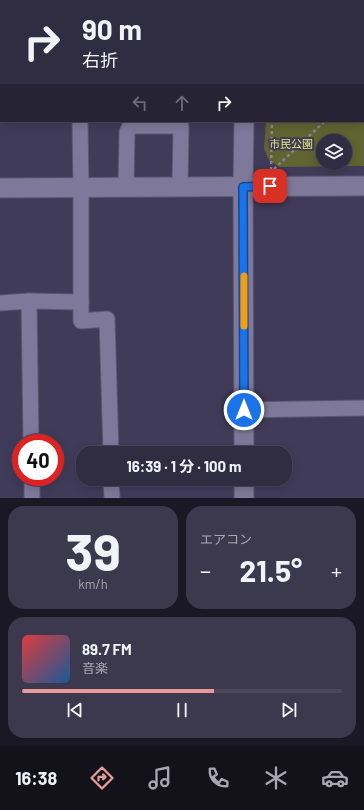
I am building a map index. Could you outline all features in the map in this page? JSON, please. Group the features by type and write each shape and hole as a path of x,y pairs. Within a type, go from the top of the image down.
{"street":[{"path":"80,122 81,321 108,318 111,446"},
{"path":"244,122 244,446"},
{"path":"126,187 127,132 130,124 181,126 180,187"},
{"path":"0,188 364,186"},
{"path":"0,303 29,301 81,302"},
{"path":"29,301 31,434"},
{"path":"244,410 364,408"},
{"path":"32,486 32,498"},
{"path":"111,486 112,498"},
{"path":"244,486 244,498"}],"path":[{"path":"272,122 271,172 324,122"}],"green space":[{"name":"市民公園","path":"266,122 364,122 364,166 352,166 352,134 316,134 316,167 279,167 269,160 264,149"}],"slow traffic":[{"path":"244,276 244,326"}],"route":[{"path":"244,410 243,187 270,186"}]}
